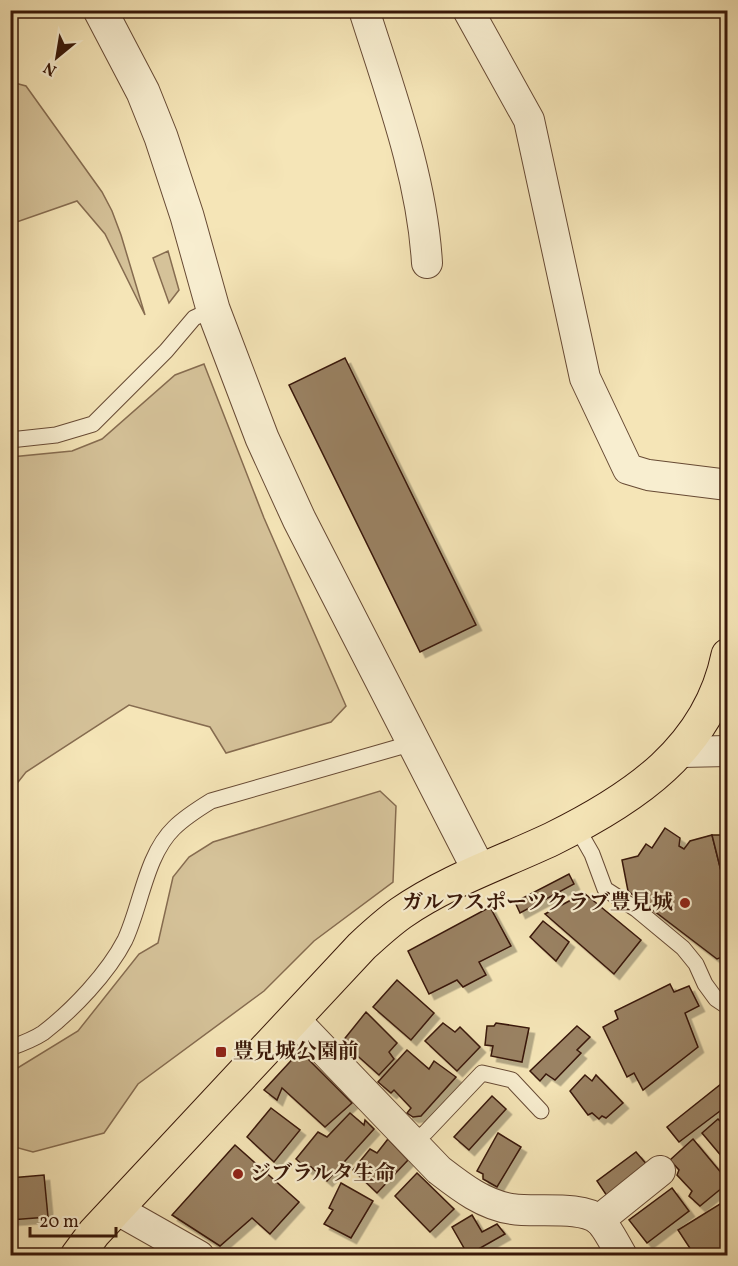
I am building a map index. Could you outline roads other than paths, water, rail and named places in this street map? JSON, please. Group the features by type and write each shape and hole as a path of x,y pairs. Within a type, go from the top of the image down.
{"main road":[{"path":"77,1256 116,1209 380,929 402,912 479,870 552,839 624,798 681,752 705,718 717,692 728,655"}],"street":[{"path":"100,10 143,92 161,137 187,216 213,309 262,438 294,509 479,870"},
{"path":"364,10 402,129 425,231 427,263"},
{"path":"468,10 529,120 585,378 628,469 648,474 728,484"},
{"path":"681,752 728,751"},
{"path":"294,1019 439,1170 460,1187 483,1200 511,1209 573,1212 588,1215 599,1220 622,1256"},
{"path":"599,1220 660,1172"},
{"path":"116,1209 199,1256"}],"lane":[{"path":"10,440 56,435 93,424 166,351 194,318 213,309"},
{"path":"10,1048 42,1034 63,1016 112,964 133,921 148,873 159,850 172,829 191,814 211,801 413,743"},
{"path":"576,826 592,854 605,889 636,909 683,948 696,964 705,984 716,999 728,1007"},
{"path":"413,1143 482,1073 513,1080 541,1112"}],"place":[{"name":"ガルフスポーツクラブ豊見城","path":"685,903"},
{"name":"豊見城公園前","path":"221,1052"},
{"name":"ジブラルタ生命","path":"238,1174"}]}
